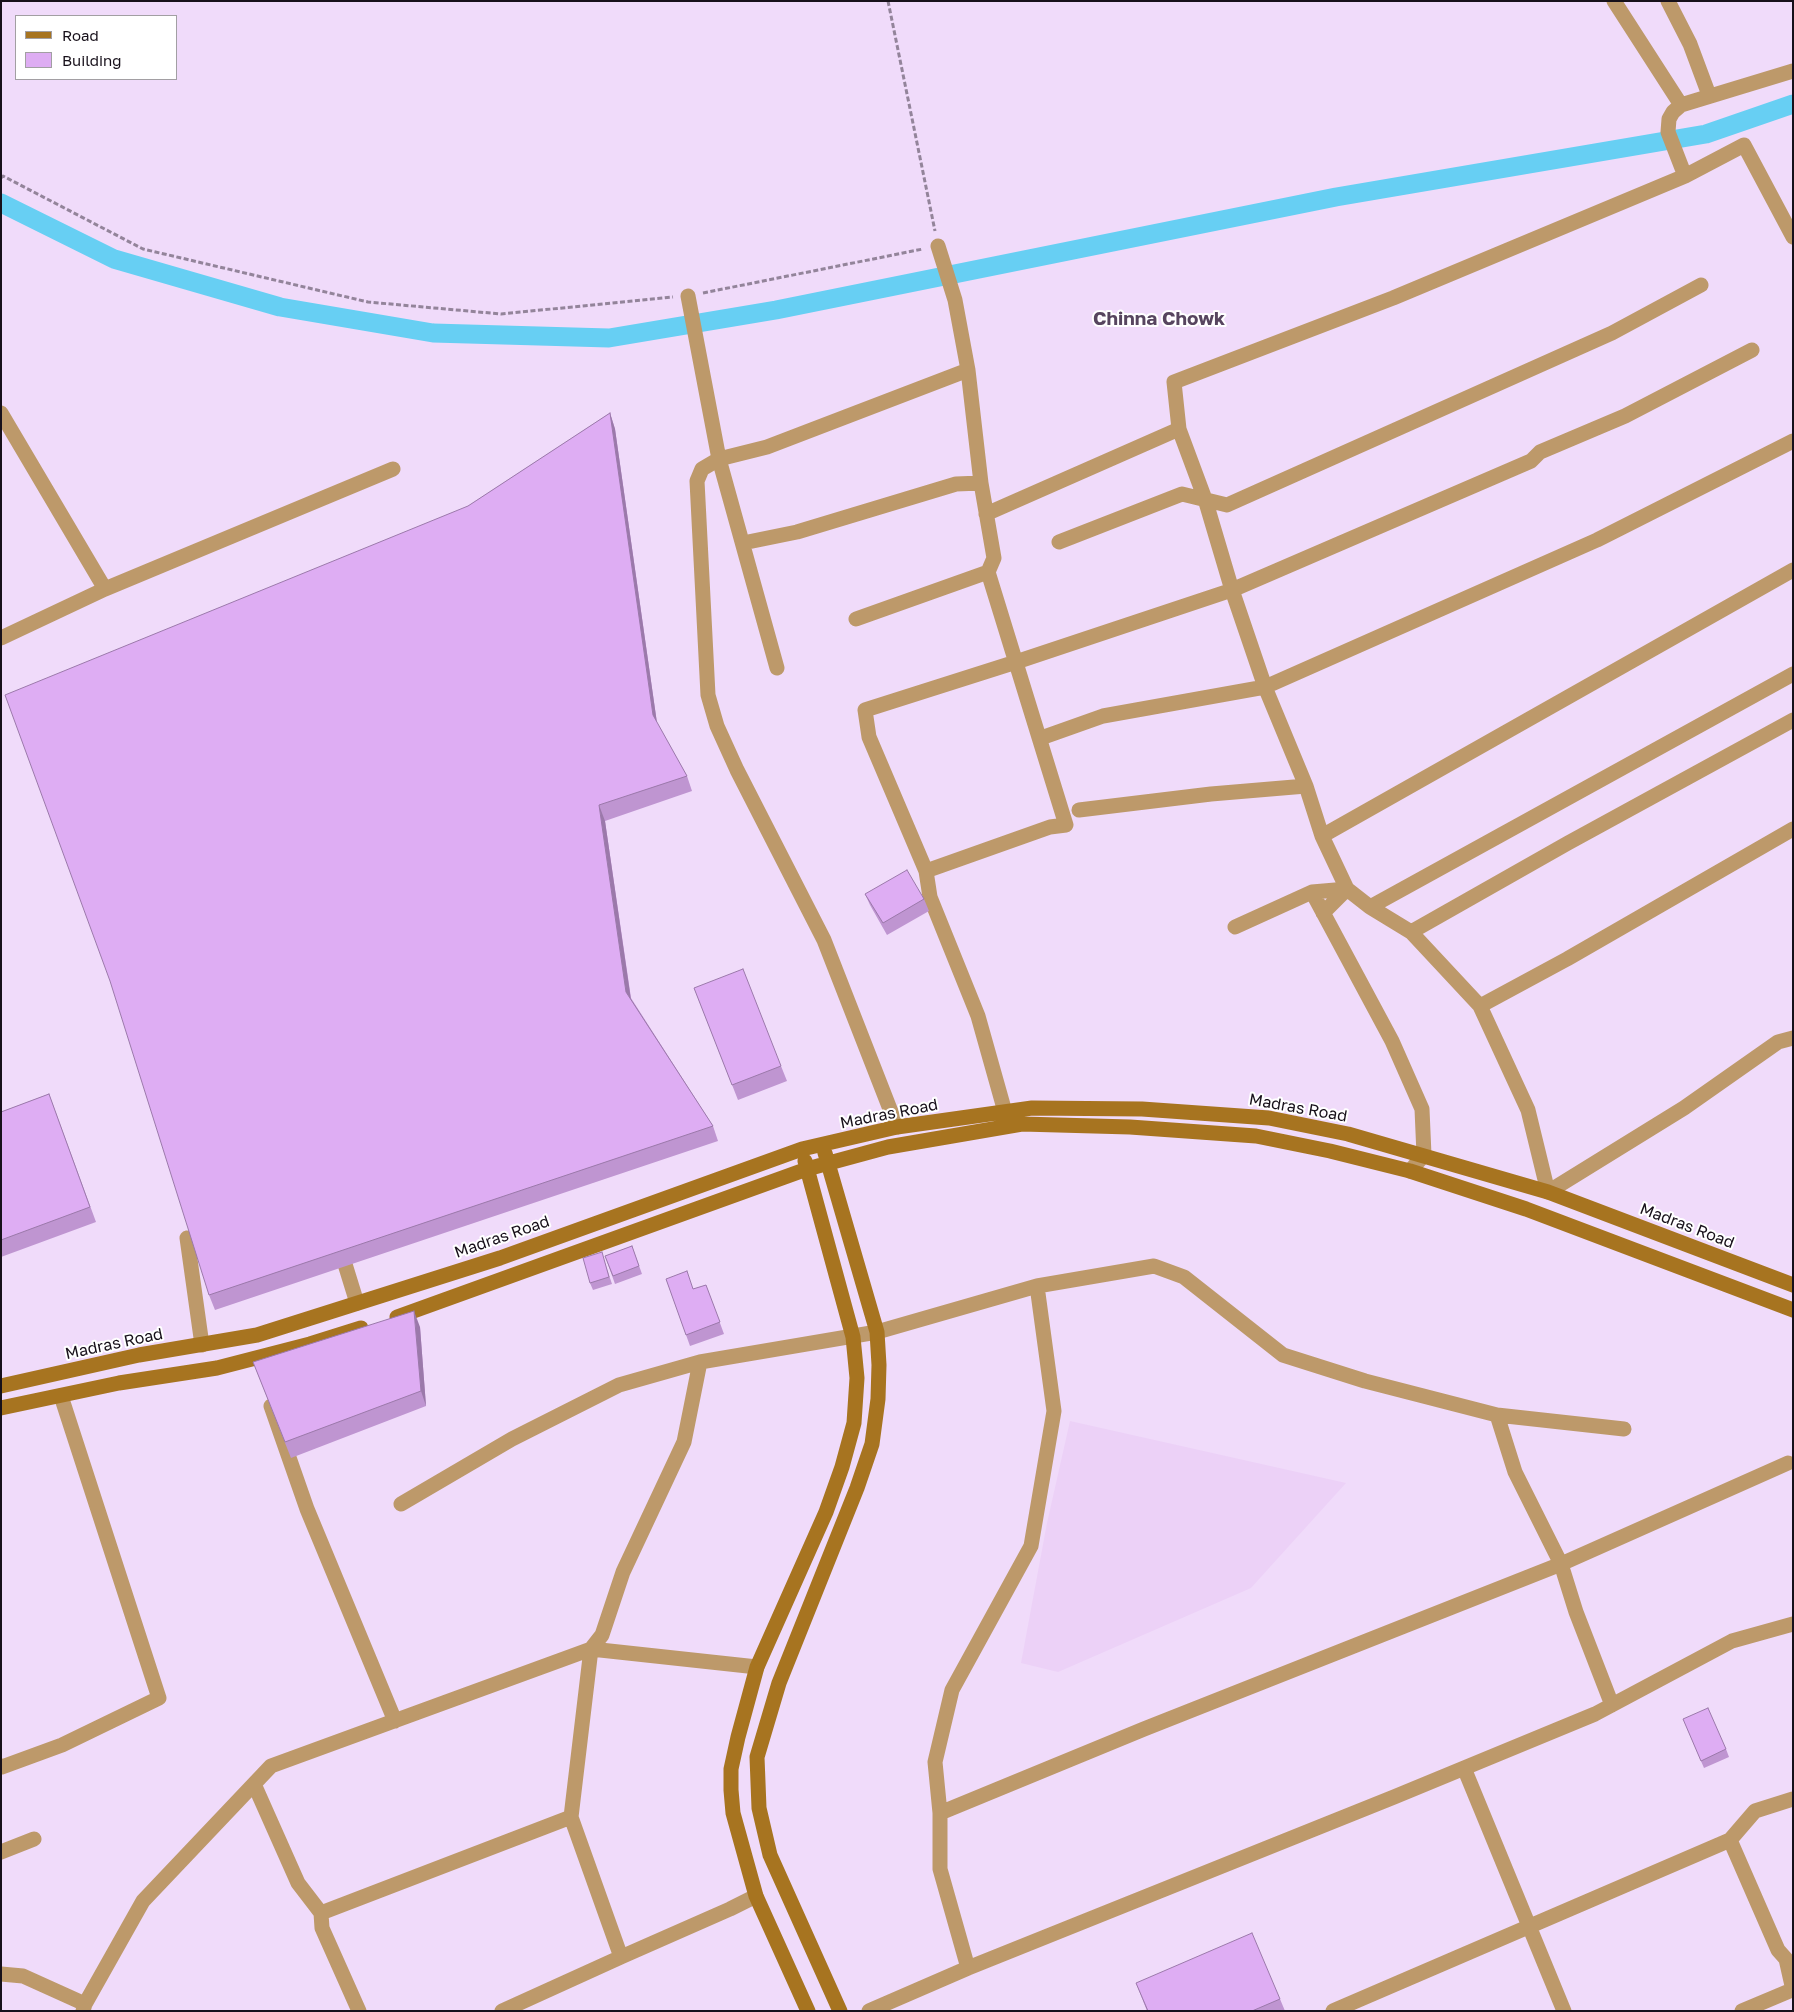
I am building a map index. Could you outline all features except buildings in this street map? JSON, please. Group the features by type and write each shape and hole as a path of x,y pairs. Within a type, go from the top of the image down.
{"main road":[{"name":"Madras Road","path":"1,1386 139,1356 258,1335 500,1258 802,1149 897,1128 1032,1108 1142,1109 1269,1118 1348,1134 1424,1154 1548,1192 1793,1285"},
{"path":"1,1408 119,1384 256,1363 423,1309 652,1223 807,1169 888,1147 1022,1124 1130,1127 1256,1136 1330,1151 1410,1171 1526,1208 1793,1310"},
{"path":"823,1144 877,1332 879,1365 878,1399 872,1444 844,1525 779,1682 757,1757 759,1808 770,1855 840,2011"},
{"path":"802,1149 854,1337 857,1378 854,1423 842,1467 826,1512 757,1667 738,1736 731,1770 731,1790 733,1813 756,1896 808,2011"}],"street":[{"path":"1614,1 1681,105"},
{"path":"1668,1 1690,44 1709,95"},
{"path":"1684,176 1668,132 1669,119 1681,105 1793,71"},
{"path":"1793,237 1744,145 1684,176 1393,298 1174,382 1179,429 1206,499 1232,590 1265,687 1306,786 1322,836 1347,889 1370,907 1411,932 1480,1006 1528,1110 1548,1192 1684,1108 1778,1042 1793,1038"},
{"path":"926,871 1050,827 1066,825 1041,738 988,572 994,558 981,483 968,370 955,300 938,246"},
{"path":"1059,542 1182,494 1227,505 1612,333 1701,285"},
{"path":"688,296 719,459 777,668"},
{"path":"1005,1112 978,1016 930,897 926,871 868,737 865,710 1232,590 1531,461 1540,452 1625,416 1752,350"},
{"path":"897,1128 824,940 737,770 717,726 708,695 697,481 702,469 719,459 767,447 968,370"},
{"path":"1,413 105,589"},
{"path":"986,514 1179,429"},
{"path":"1041,738 1103,716 1265,687 1597,540 1793,441"},
{"path":"1,638 105,589 393,469"},
{"path":"743,543 797,532 956,484 981,483"},
{"path":"1322,836 1793,570"},
{"path":"856,619 988,572"},
{"path":"1370,907 1793,674"},
{"path":"1411,932 1793,720"},
{"path":"1078,810 1211,794 1306,786"},
{"path":"1480,1006 1793,829"},
{"path":"1235,927 1312,892 1347,889"},
{"path":"1323,913 1347,889"},
{"path":"1312,892 1392,1041 1422,1109 1424,1154 1410,1171"},
{"path":"335,1234 357,1303"},
{"path":"187,1238 202,1345"},
{"path":"401,1504 512,1439 619,1385 700,1362 877,1332 1036,1286 1154,1266 1184,1277 1283,1355 1364,1381 1497,1415 1624,1429"},
{"path":"968,1968 940,1869 940,1812 935,1762 952,1690 1031,1546 1054,1411 1036,1286"},
{"path":"621,1957 572,1817 592,1649 602,1635 624,1572 684,1442 700,1362"},
{"path":"1,1766 2,1768 62,1745 159,1698 61,1396"},
{"path":"268,1396 307,1509 395,1721"},
{"path":"1497,1415 1515,1472 1561,1564 1576,1612 1612,1705"},
{"path":"940,1812 1561,1564 1788,1464"},
{"path":"869,2011 968,1968 1595,1714 1732,1641 1793,1624"},
{"path":"1,1974 24,1976 84,2007 143,1901 270,1766 592,1649 757,1667"},
{"path":"1464,1768 1564,2011"},
{"path":"254,1784 298,1882 321,1913 322,1928 359,2011"},
{"path":"1333,2011 1730,1840 1755,1811 1793,1799"},
{"path":"321,1913 572,1817"},
{"path":"1,1852 34,1839"},
{"path":"1730,1840 1778,1950 1786,1959 1793,1990 1742,2011"},
{"path":"502,2011 756,1896"}],"path":[{"path":"2,177 143,249 368,302 501,314 688,296 938,246 888,1"}],"shaded area":[{"path":"1070,1421 1346,1483 1251,1588 1058,1672 1021,1663 1047,1523"}],"waterway":[{"path":"1,203 114,259 280,307 433,333 609,338 776,310 1336,197 1706,134 1793,104"}],"district":[{"name":"Chinna Chowk","path":"1159,319"}]}
